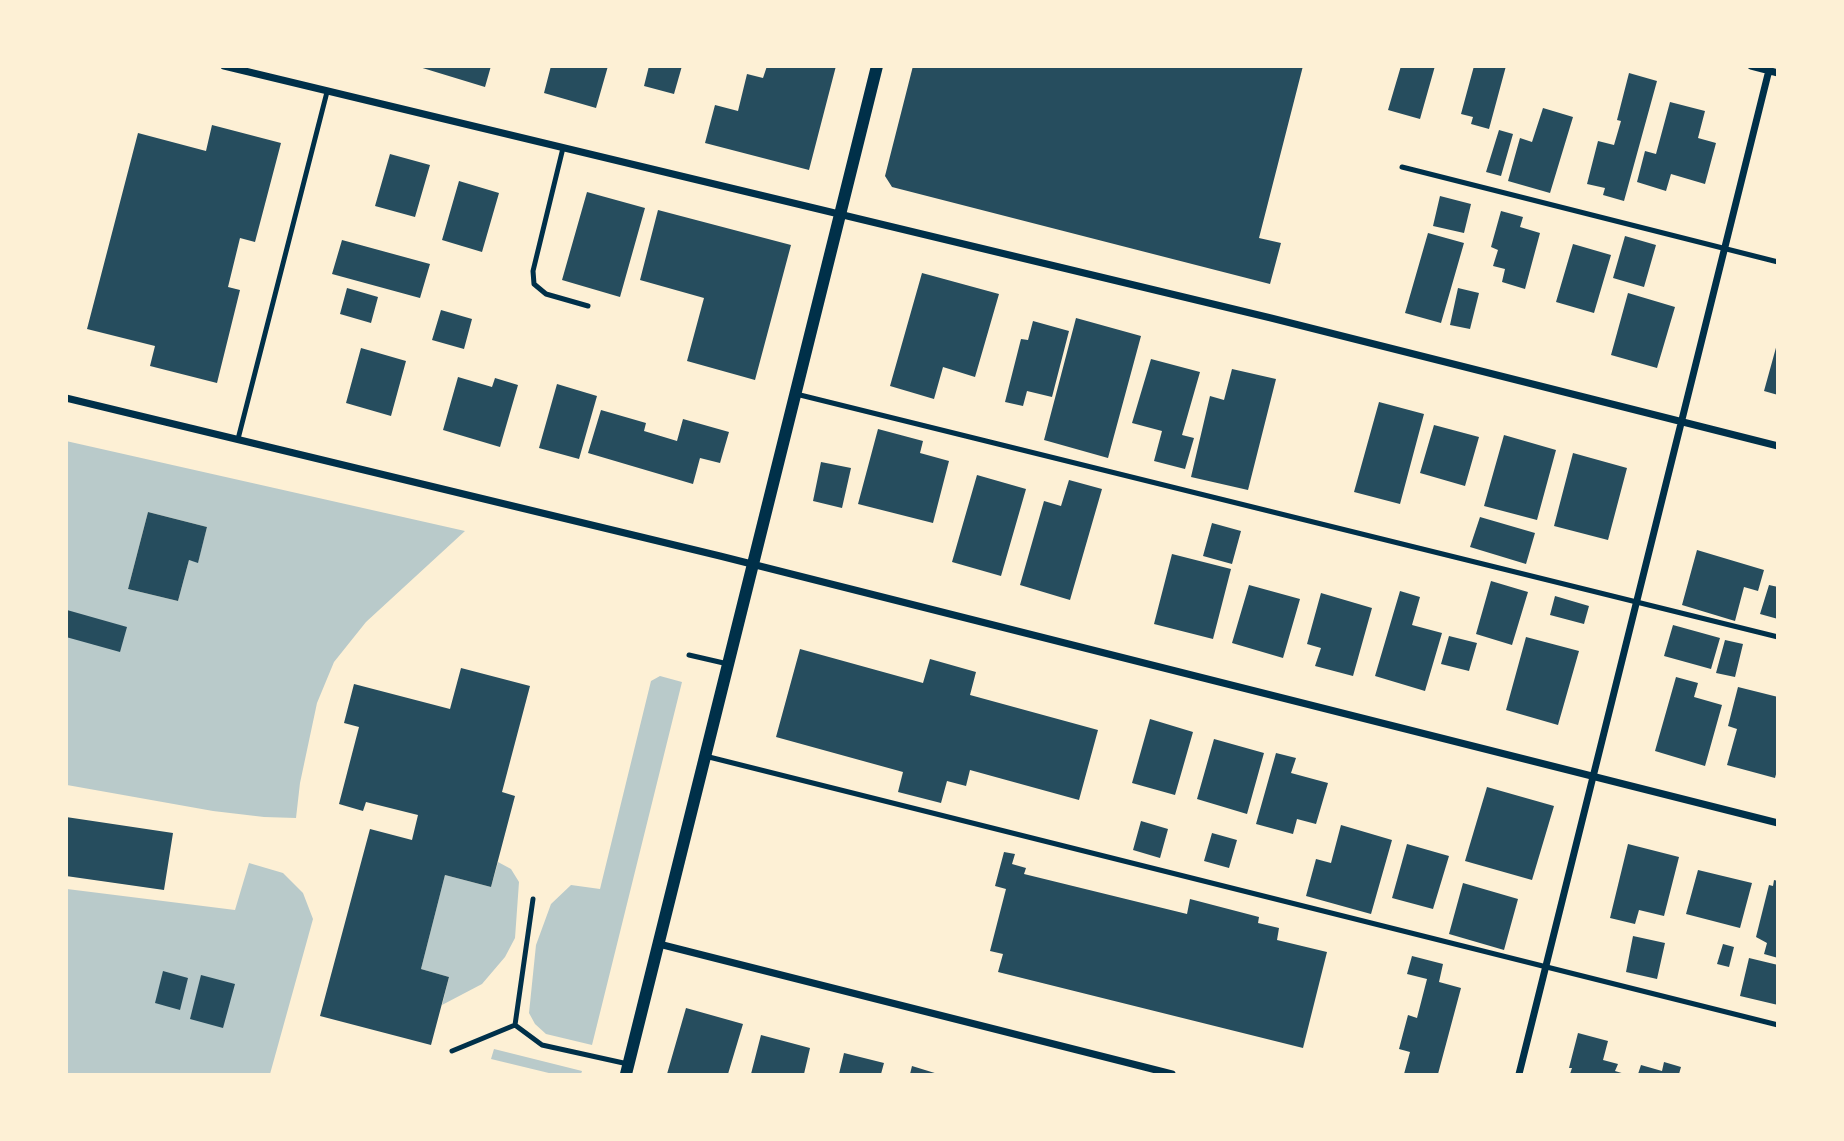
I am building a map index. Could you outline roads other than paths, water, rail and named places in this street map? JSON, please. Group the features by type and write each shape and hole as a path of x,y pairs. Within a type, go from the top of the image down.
{"street":[{"path":"223,66 1284,321 1777,446"},
{"path":"627,1069 877,66"},
{"path":"1751,66 1777,73"},
{"path":"1519,1074 1769,69"},
{"path":"66,398 753,565 1777,823"},
{"path":"659,944 1172,1074"}],"lane":[{"path":"238,439 327,92"},
{"path":"563,148 533,271 534,284 546,294 588,306"},
{"path":"1402,167 1777,262"},
{"path":"796,394 1777,638"},
{"path":"689,655 728,664"},
{"path":"705,756 1777,1025"},
{"path":"515,1025 533,900"},
{"path":"452,1051 515,1025"},
{"path":"515,1025 542,1045 627,1069"}]}
